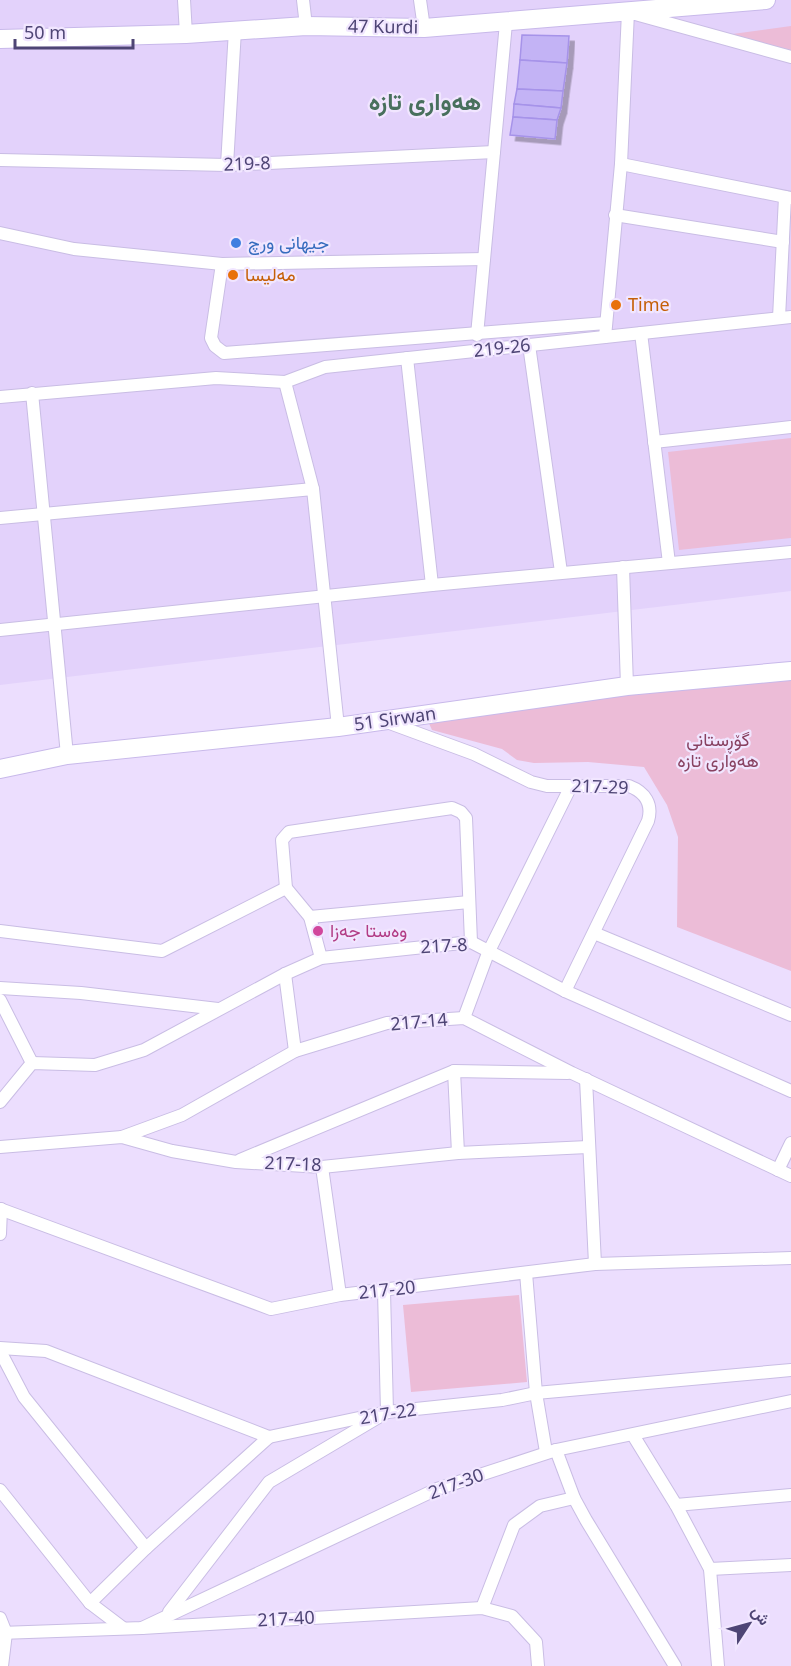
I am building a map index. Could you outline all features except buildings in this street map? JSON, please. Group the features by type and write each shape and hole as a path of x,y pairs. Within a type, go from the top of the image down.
{"main road":[{"name":"47 Kurdi","path":"0,39 186,34 306,26 424,28 766,0"},
{"name":"51 Sirwan","path":"0,769 67,756 338,727 627,686 791,671"}],"street":[{"path":"184,0 186,34"},
{"path":"303,0 306,26"},
{"path":"420,0 424,28"},
{"path":"605,337 621,164 628,12 791,57"},
{"path":"477,334 506,22"},
{"path":"227,165 235,30"},
{"name":"219-8","path":"0,160 227,165 494,152"},
{"path":"621,164 788,198 783,242 785,318"},
{"path":"615,215 783,242"},
{"path":"0,233 74,249 222,264 484,259"},
{"path":"222,264 211,338 215,346 224,353 606,323"},
{"name":"219-26","path":"0,397 216,378 285,382 325,367 785,318"},
{"path":"641,333 669,563"},
{"path":"529,345 561,572"},
{"path":"407,358 432,585"},
{"path":"285,382 314,489 338,727"},
{"path":"32,393 67,756"},
{"path":"654,442 791,427"},
{"path":"0,518 314,489"},
{"path":"0,630 561,572 791,552"},
{"path":"623,567 627,686"},
{"name":"217-29","path":"384,721 474,754 531,782 571,786 628,786 638,789 651,810 565,991"},
{"path":"464,1018 488,953 571,786"},
{"path":"321,958 310,917 286,888 282,840 289,832 452,808 461,812 466,818 471,942"},
{"path":"0,932 162,951 286,888"},
{"path":"310,917 469,902"},
{"path":"594,933 791,1015"},
{"name":"217-8","path":"32,1063 95,1065 144,1050 285,974 321,958 471,942 488,953 565,991 791,1091"},
{"path":"285,974 295,1051"},
{"path":"0,988 81,993 218,1009"},
{"path":"0,1000 32,1063 0,1102"},
{"name":"217-14","path":"122,1137 182,1115 295,1051 387,1023 464,1018 572,1073 791,1176"},
{"path":"454,1071 458,1153"},
{"path":"236,1162 454,1071 572,1073"},
{"path":"586,1079 595,1264"},
{"name":"217-18","path":"0,1147 122,1137 172,1151 236,1162 322,1167 458,1153 588,1147"},
{"path":"778,1170 791,1143"},
{"path":"322,1167 340,1295"},
{"path":"0,1234 1,1209"},
{"name":"217-20","path":"1,1209 271,1309 340,1295 595,1264 791,1258"},
{"path":"526,1273 536,1393 551,1451 574,1498 675,1666"},
{"path":"167,1620 269,1482 387,1412 384,1291"},
{"path":"0,1349 46,1352 268,1437 146,1548 90,1603"},
{"path":"0,1349 24,1397 146,1548"},
{"name":"217-22","path":"268,1437 387,1412 502,1400 536,1393 791,1370"},
{"name":"217-30","path":"123,1628 142,1628 167,1620 437,1489 551,1451 791,1401"},
{"path":"633,1435 676,1505 710,1569 718,1666"},
{"path":"0,1490 90,1603 123,1628"},
{"path":"676,1505 791,1496"},
{"path":"482,1608 514,1525 540,1506 574,1498"},
{"path":"710,1569 791,1565"},
{"name":"217-40","path":"167,1620 482,1608 512,1616 536,1642 538,1666"},
{"path":"0,1618 3,1633 2,1666"},
{"path":"3,1633 123,1628"}],"shaded area":[{"path":"0,0 791,0 791,591 0,685"}],"green space":[{"path":"791,26 791,51 725,35"},
{"path":"791,438 791,538 679,550 668,452"},
{"name":"گۆڕستانی هەواری تازە","path":"791,669 791,971 677,927 678,837 667,805 644,767 588,762 534,763 517,760 502,749 432,730 426,717"},
{"path":"519,1295 527,1382 411,1392 403,1305"}],"place":[{"name":"جیهانی ورچ","path":"236,243"},
{"name":"مەلیسا","path":"233,275"},
{"name":"Time","path":"616,305"},
{"name":"وەستا جەزا","path":"318,931"}],"district":[{"name":"هەواری تازە","path":"425,102"}]}
